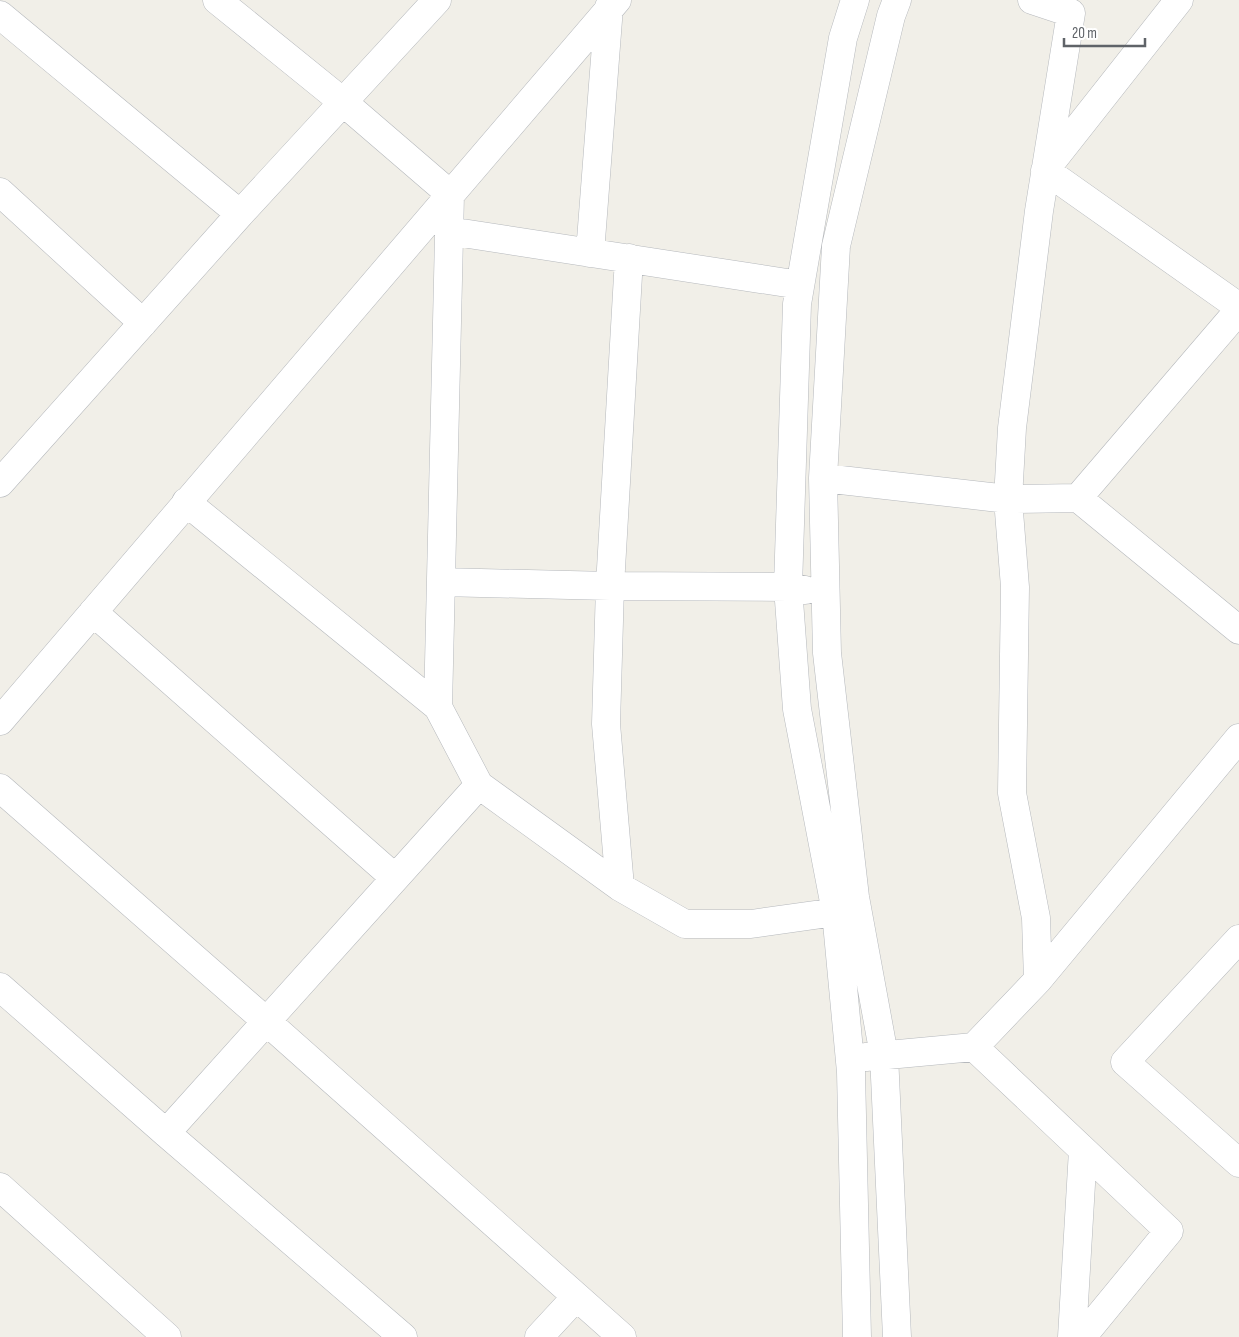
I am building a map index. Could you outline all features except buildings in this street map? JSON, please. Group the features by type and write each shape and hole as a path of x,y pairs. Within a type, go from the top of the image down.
{"street":[{"path":"217,0 344,102 450,194"},
{"path":"0,483 240,214 437,0"},
{"path":"854,0 843,38 797,304 788,587 798,710 836,912 850,1058 857,1337"},
{"path":"897,0 891,16 836,246 823,478 827,653 855,897 884,1055 897,1337"},
{"path":"1032,0 1073,7 1045,170 1012,428 1008,499 1015,587 1012,793 1036,918 1038,980"},
{"path":"1045,170 1179,0"},
{"path":"0,721 613,4"},
{"path":"590,253 613,4"},
{"path":"0,15 240,214"},
{"path":"1045,170 1239,309 1078,498"},
{"path":"0,192 143,323"},
{"path":"438,707 450,194"},
{"path":"449,231 800,285"},
{"path":"620,887 606,724 610,586 629,258"},
{"path":"823,478 1008,499 1078,498 1239,630"},
{"path":"186,502 438,707 479,784 620,887 684,924 751,924 836,912"},
{"path":"441,582 610,586 788,587 826,593"},
{"path":"93,612 395,878"},
{"path":"850,1058 974,1047 1038,980 1239,738"},
{"path":"166,1133 479,784"},
{"path":"0,788 266,1020 622,1337"},
{"path":"1239,939 1125,1062 1239,1163"},
{"path":"0,987 403,1337"},
{"path":"974,1047 1169,1232 1082,1337"},
{"path":"1072,1337 1083,1150"},
{"path":"0,1187 167,1337"},
{"path":"539,1337 576,1297"}]}
